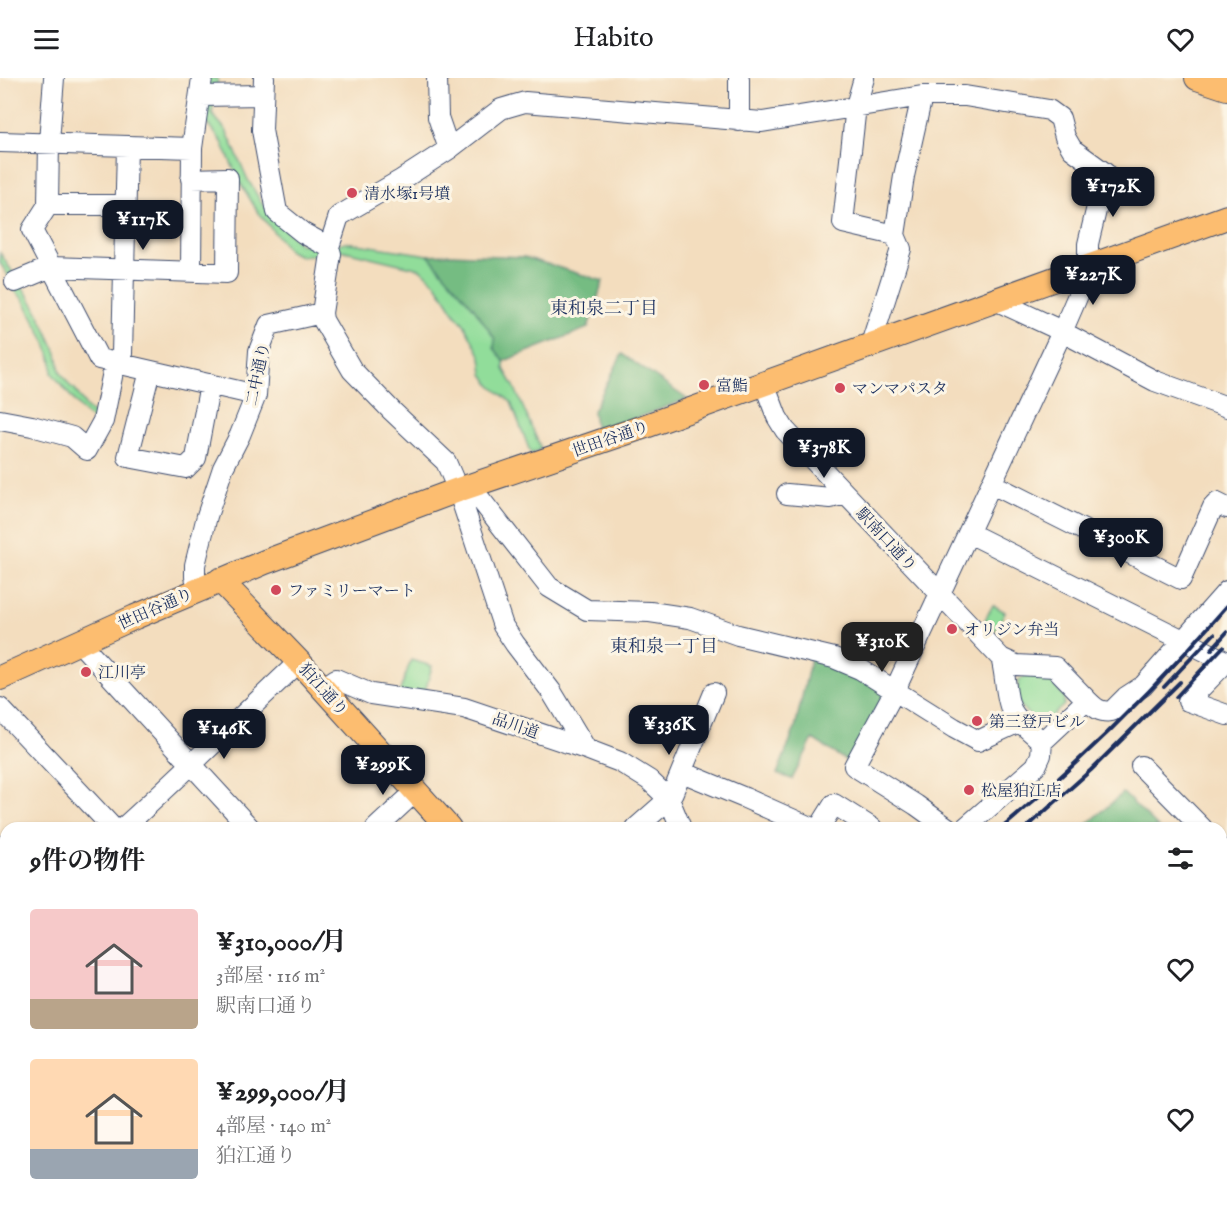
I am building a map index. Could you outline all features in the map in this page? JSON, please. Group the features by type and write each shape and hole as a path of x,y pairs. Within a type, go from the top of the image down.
{"main road":[{"path":"1197,78 1227,88"},
{"name":"世田谷通り","path":"0,678 210,584 464,488 643,428 1227,217"},
{"name":"狛江通り","path":"210,584 299,662 444,822"}],"street":[{"path":"54,78 48,205 32,230 99,358 256,395"},
{"path":"437,78 438,117 449,149"},
{"path":"739,78 739,121"},
{"path":"864,78 856,106 843,223 895,235"},
{"path":"191,271 192,148 201,87 264,87 262,130 278,212 303,233 329,247"},
{"path":"871,344 901,249 895,235 904,176 922,96"},
{"path":"940,822 916,804 855,766 894,692 992,484 1062,332 1090,265 1088,244 1105,173 1072,148 1065,137 1060,118 1048,110 965,96 922,96 762,122 525,102 501,109 449,149 402,180 339,216 329,247 331,254 322,313 323,320 352,370 446,462 464,488 549,587 587,610 650,612 690,618 738,635 834,658 860,669 894,692 978,741 1021,721"},
{"path":"0,142 192,148"},
{"path":"0,420 72,437 87,450 103,421 115,362 122,354 127,147"},
{"path":"15,282 51,267 227,273 228,178 191,179"},
{"path":"48,205 125,205"},
{"path":"995,300 1155,381 1227,407"},
{"name":"二中通り","path":"210,584 195,577 195,565 207,516 223,468 240,435 256,395 259,351 269,325 322,313"},
{"path":"150,370 128,457 186,468 196,458 210,384"},
{"name":"駅南口通り","path":"764,383 784,430 1001,658"},
{"path":"992,484 1181,579 1213,507 1217,503 1227,508"},
{"path":"464,488 503,626 551,691 586,749"},
{"path":"787,494 831,498 845,494"},
{"path":"969,533 1227,662 1188,701 1227,715"},
{"path":"1001,658 1016,664 1055,667 1096,709 1112,711 1126,697 1143,686 1227,591"},
{"path":"79,642 245,822"},
{"path":"1001,658 1012,712 1042,742"},
{"path":"130,822 193,765 299,662"},
{"path":"1007,686 1011,676 1017,670 1029,666"},
{"name":"品川道","path":"323,688 336,679 371,694 464,708 586,749 620,762 649,780 669,799 679,822"},
{"path":"643,822 669,799 714,693"},
{"path":"972,822 1036,766 1041,755 1042,742 1087,700"},
{"path":"0,708 107,822"},
{"path":"1141,766 1196,822"},
{"path":"682,772 799,822"},
{"path":"382,822 416,791"},
{"path":"823,822 834,804 862,822"}],"green space":[{"path":"208,78 218,78 212,114 226,130 248,180 263,205 299,244 329,247 345,242 428,255 474,308 496,339 494,348 504,361 504,369 514,386 541,449 531,454 511,402 491,386 483,374 481,357 464,324 436,284 420,269 341,250 331,254 300,256 289,251 258,212 239,181 222,142 206,122 202,113"},
{"path":"0,253 35,306 57,353 60,372 75,389 86,407 99,418 95,423 52,373 52,362 46,343 23,299 12,288 8,275 0,263"},
{"path":"428,255 524,257 603,281 588,328 504,361 494,348 495,339 474,308"},
{"path":"622,354 687,399 596,433 593,411"},
{"path":"993,605 1005,612 995,631 985,620"},
{"path":"812,653 894,692 854,766 813,739 792,779 777,774 795,728"},
{"path":"411,660 432,666 422,703 397,699"},
{"path":"1029,674 1046,676 1064,696 1064,705 1044,723 1036,723 1016,701 1019,680"},
{"path":"1123,793 1153,822 1090,822"}],"railway":[{"path":"1009,822 1119,722 1227,606"},
{"path":"1211,650 1227,632"},
{"path":"1164,687 1214,634"},
{"path":"1176,697 1223,647"},
{"path":"1033,822 1091,770 1180,682"}],"place":[{"name":"清水塚1号墳","path":"352,193"},
{"name":"富鮨","path":"704,385"},
{"name":"マンマパスタ","path":"840,388"},
{"name":"ファミリーマート","path":"276,590"},
{"name":"オリジン弁当","path":"952,629"},
{"name":"江川亭","path":"86,672"},
{"name":"第三登戸ビル","path":"977,721"},
{"name":"松屋狛江店","path":"969,790"}],"district":[{"name":"東和泉二丁目","path":"604,308"},
{"name":"東和泉一丁目","path":"664,646"}]}
